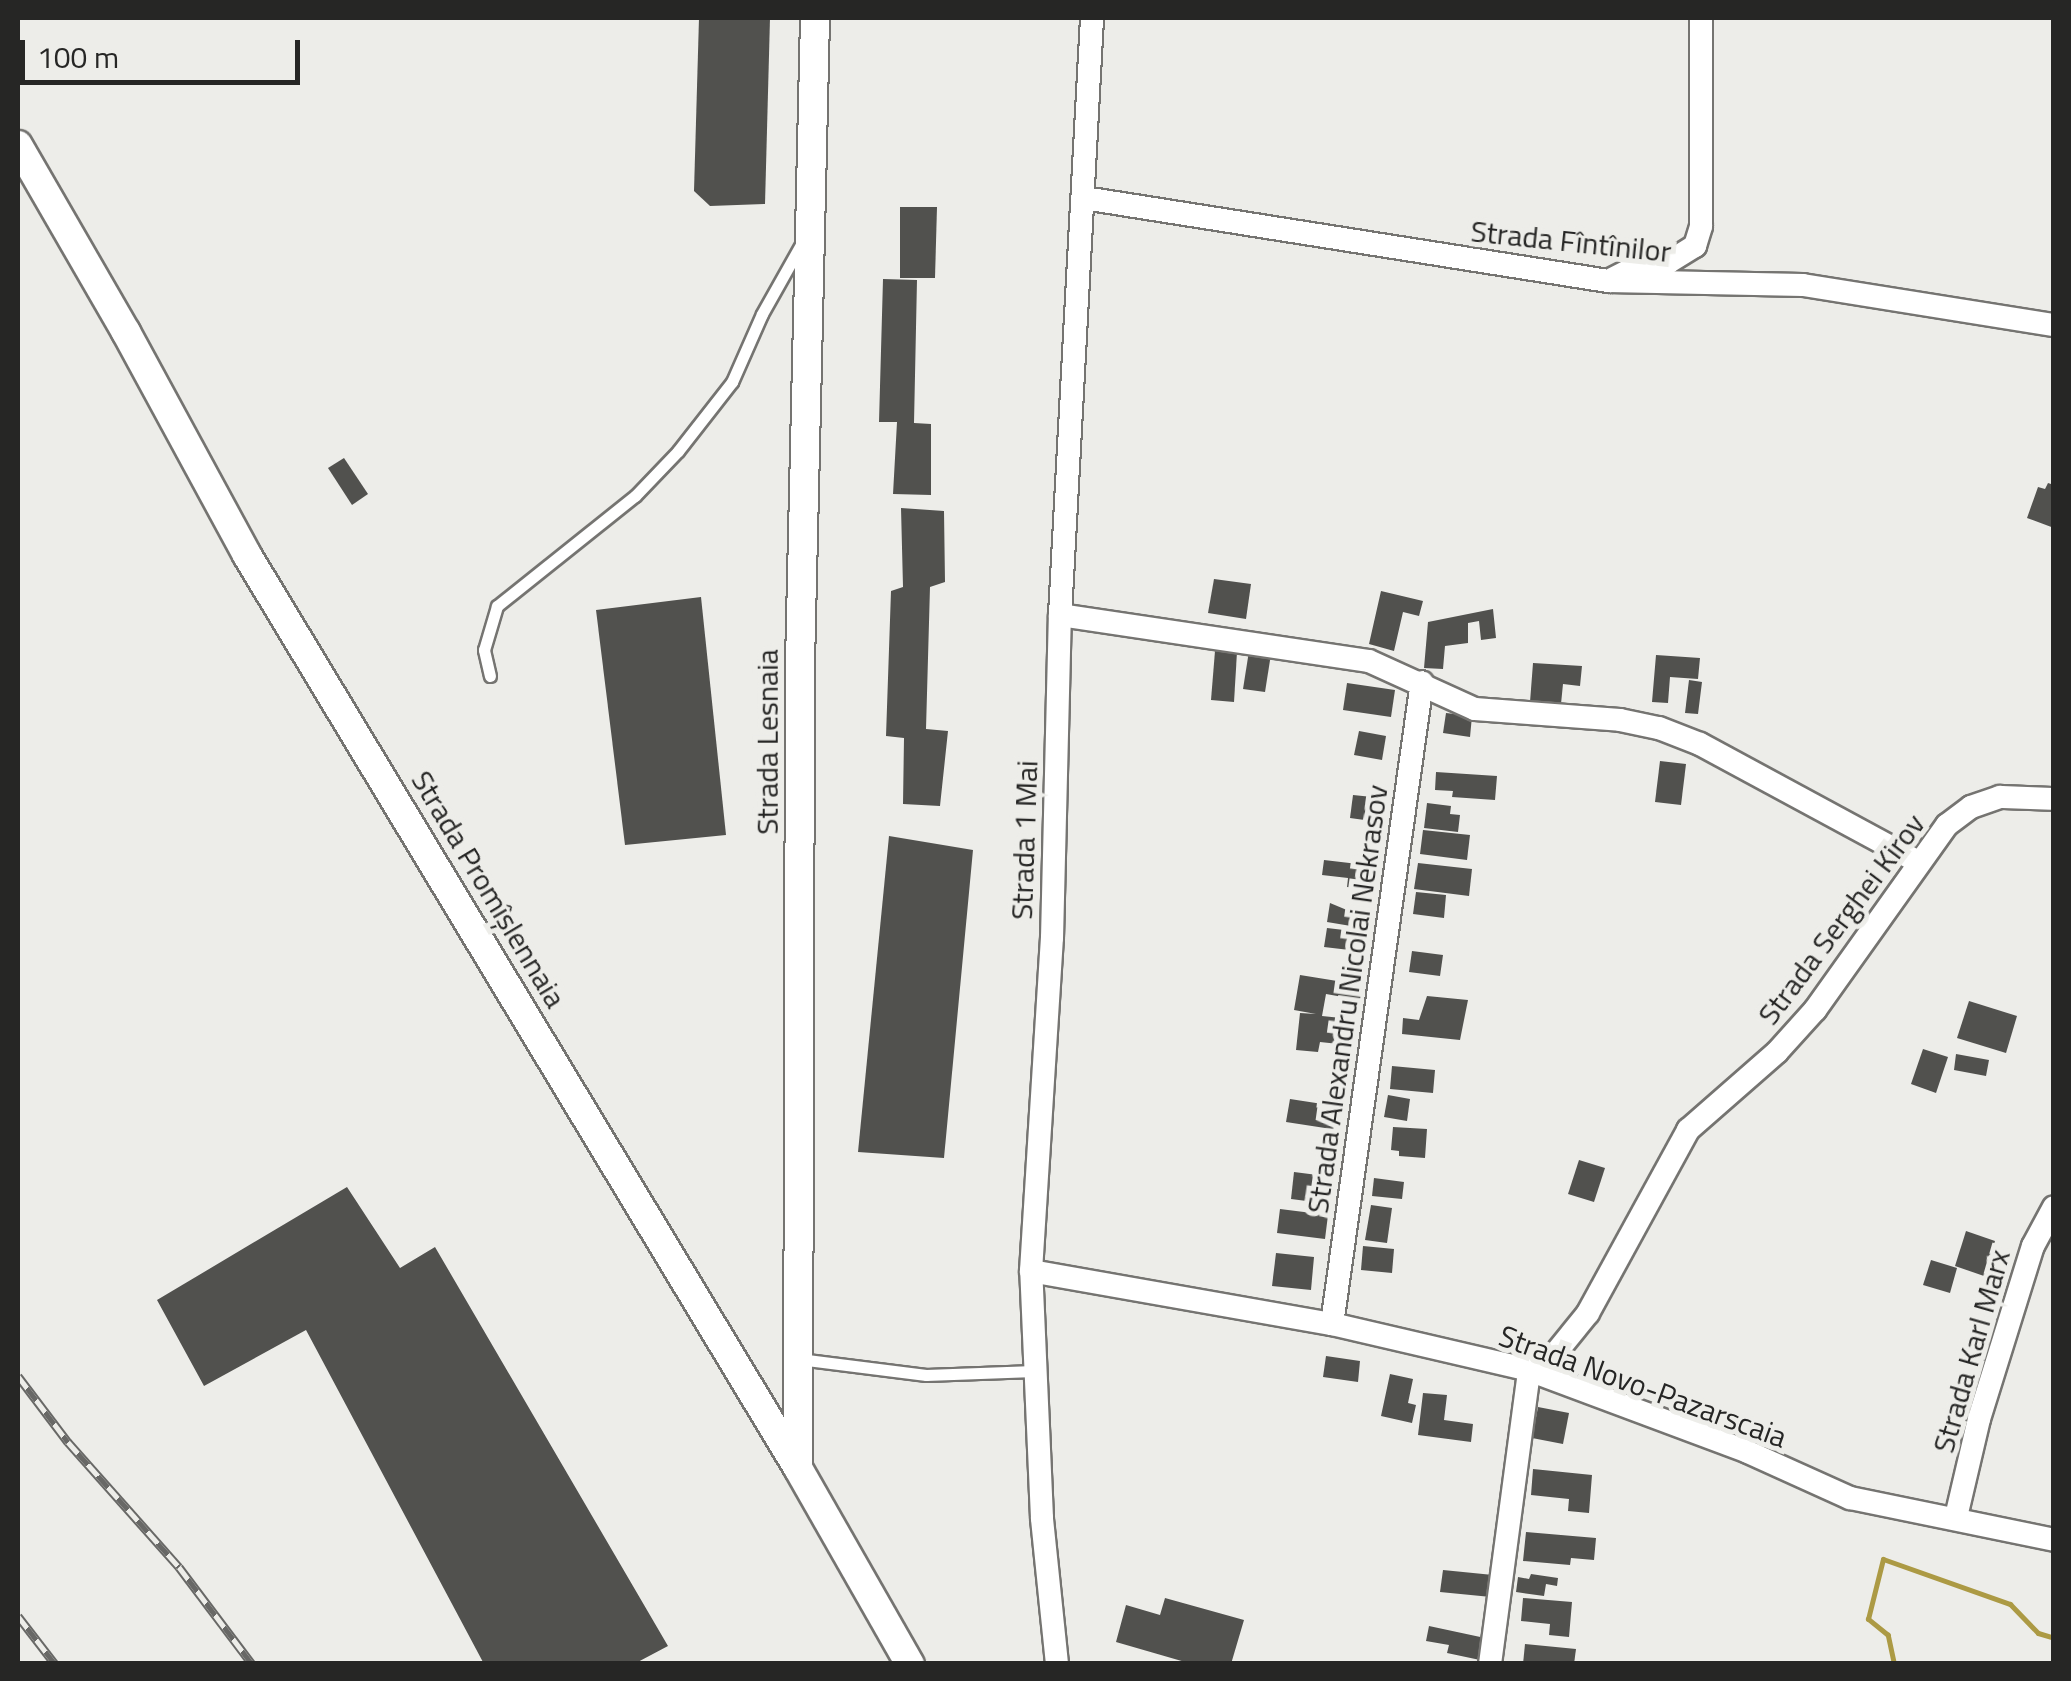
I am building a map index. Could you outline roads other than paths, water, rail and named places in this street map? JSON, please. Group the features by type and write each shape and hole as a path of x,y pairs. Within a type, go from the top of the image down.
{"street":[{"name":"Strada Lesnaia","path":"798,1468 795,1359 800,664 815,18"},
{"name":"Strada 1 Mai","path":"1057,1664 1042,1518 1031,1271 1052,938 1060,615 1092,18"},
{"path":"1608,281 1641,264 1669,262 1695,246 1701,226 1701,18"},
{"name":"Strada Promîșlennaia","path":"18,145 126,332 247,555 798,1468 910,1664"},
{"name":"Strada Fîntînilor","path":"1084,198 1373,247 1608,281 1803,285 2054,325"},
{"path":"1060,615 1369,661 1422,682 1446,700 1475,709 1620,720 1659,728 1700,744 1918,862"},
{"name":"Strada Alexandru Nicolai Nekrasov","path":"1332,1324 1422,682"},
{"name":"Strada Serghei Kirov","path":"1529,1370 1550,1360 1588,1313 1688,1130 1777,1052 1815,1010 1947,826 1972,807 2000,797 2054,799"},
{"name":"Strada Karl Marx","path":"1956,1516 1979,1419 2033,1246 2054,1207"},
{"name":"Strada Novo-Pazarscaia","path":"1031,1271 1332,1324 1529,1370 1748,1452 1850,1498 1956,1516 2054,1540"},
{"path":"1490,1664 1529,1370"}],"lane":[{"path":"490,676 484,650 497,606 635,496 678,451 732,382 762,314 810,229"},
{"path":"795,1359 926,1375 1034,1371"}],"waterway":[{"path":"1894,1664 1888,1635 1868,1619 1883,1559 2010,1604 2038,1633 2054,1638"}],"railway":[{"path":"18,1376 68,1442 179,1567 252,1664"},
{"path":"18,1616 55,1664"}]}
